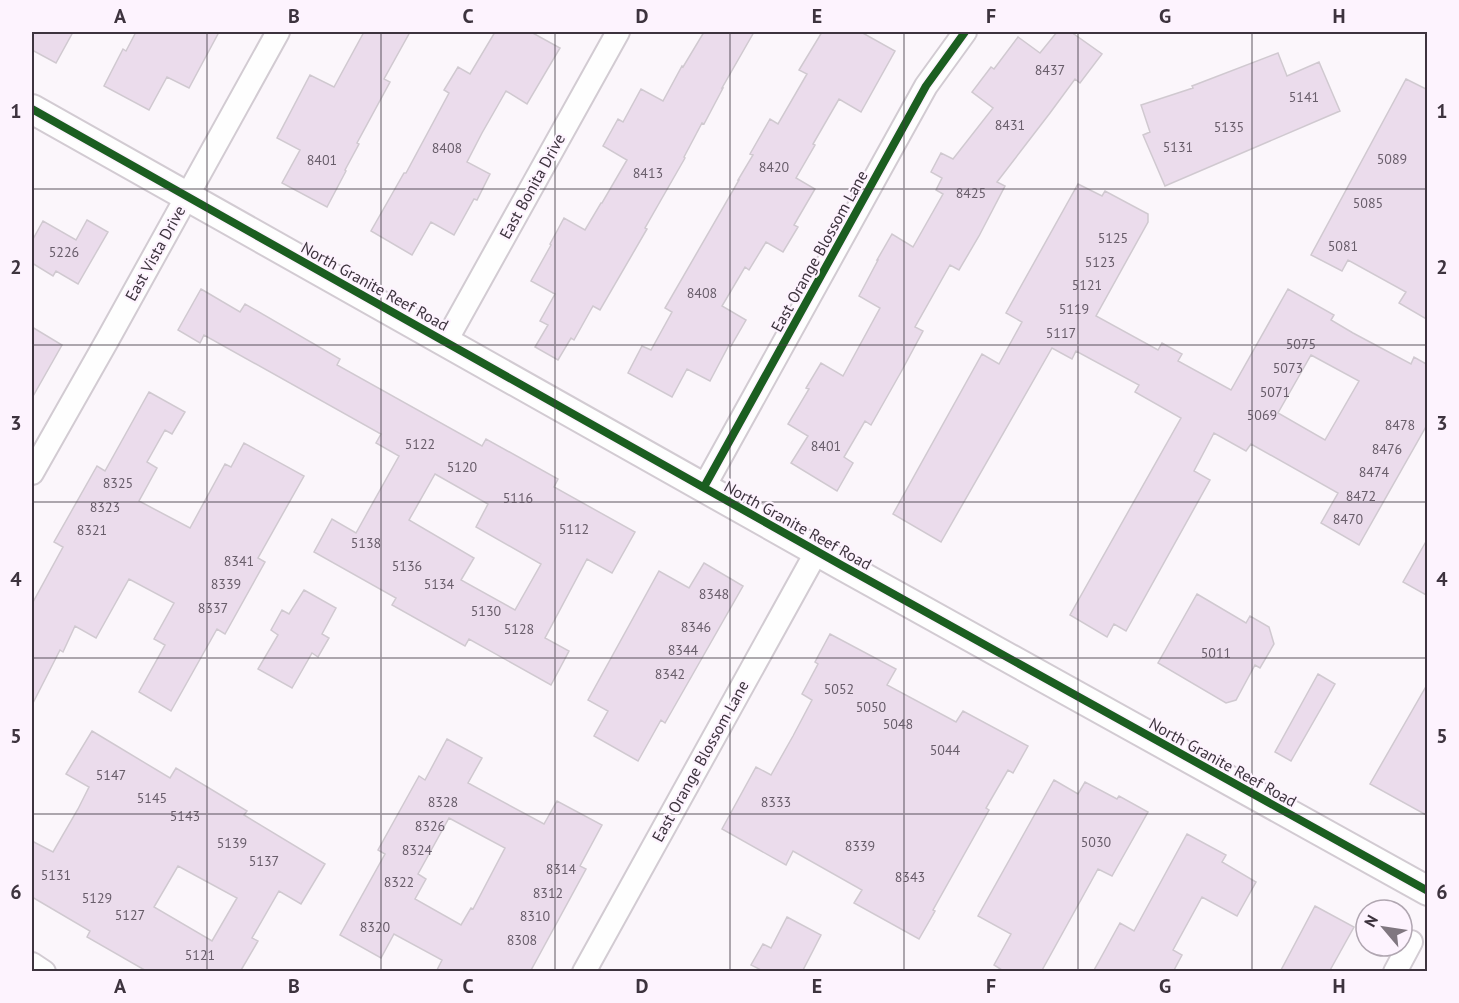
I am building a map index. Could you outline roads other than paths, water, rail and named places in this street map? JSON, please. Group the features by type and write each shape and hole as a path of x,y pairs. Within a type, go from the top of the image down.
{"street":[{"name":"East Vista Drive","path":"34,461 108,339 278,32"},
{"name":"East Bonita Drive","path":"446,341 618,32"},
{"name":"East Orange Blossom Lane","path":"704,487 926,86 965,32"},
{"name":"North Granite Reef Road","path":"32,110 1428,891"},
{"name":"East Orange Blossom Lane","path":"584,972 817,551"},
{"path":"1395,972 1402,958"},
{"path":"32,964 44,972"}]}
